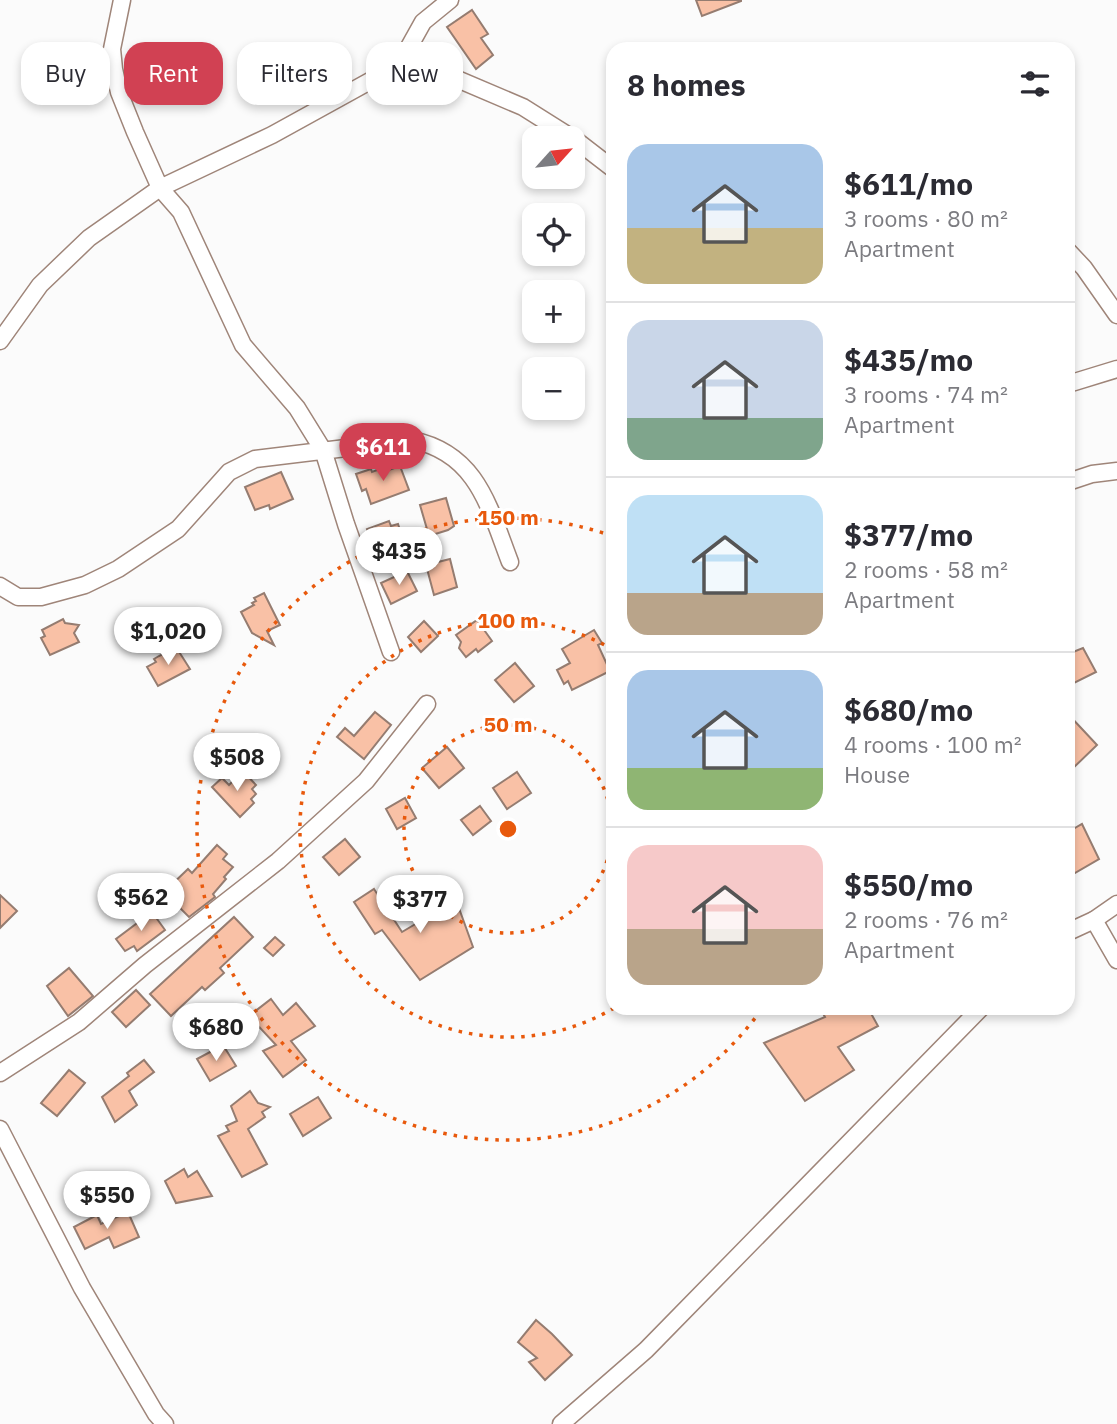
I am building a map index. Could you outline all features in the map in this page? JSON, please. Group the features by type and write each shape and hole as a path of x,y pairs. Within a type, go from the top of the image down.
{"street":[{"path":"122,0 113,49 119,92 160,188 181,212 243,345 297,408 323,450 391,652"},
{"path":"412,42 423,22 450,0"},
{"path":"463,81 497,94 554,126 606,164"},
{"path":"0,341 40,285 89,238 160,188 272,135 366,83"},
{"path":"1075,258 1117,315"},
{"path":"1075,382 1117,369"},
{"path":"0,586 18,597 41,597 85,584 118,569 178,529 229,472 255,459 412,440 430,444 451,455 469,471 487,502 510,562"},
{"path":"1075,480 1092,474 1117,471"},
{"path":"0,1073 79,1021 145,965 278,861 366,781 427,704"},
{"path":"1075,929 1117,904"},
{"path":"1094,920 1117,960"},
{"path":"561,1424 646,1350 974,1015"},
{"path":"0,1129 82,1288 156,1414 165,1424"}],"building":[{"path":"696,0 741,0 741,1 702,16"},
{"path":"472,10 488,34 481,38 493,55 476,69 463,50 463,42 457,42 447,27"},
{"path":"388,466 389,470 400,466 409,490 371,504 366,489 362,491 356,474"},
{"path":"281,472 293,499 270,509 269,505 255,510 245,487"},
{"path":"446,498 454,526 429,536 420,505"},
{"path":"389,521 391,526 398,524 403,539 373,549 367,529"},
{"path":"450,559 457,587 434,595 426,565"},
{"path":"407,571 417,591 391,604 381,583"},
{"path":"264,593 280,625 267,631 274,645 252,633 241,612 254,605 254,598"},
{"path":"63,619 65,623 79,625 74,633 79,642 50,655 41,638 45,636 42,630"},
{"path":"477,620 492,641 466,657 459,648 461,642 456,635"},
{"path":"424,621 438,636 421,652 408,637"},
{"path":"594,630 602,643 598,645 606,662 606,673 572,690 568,681 564,684 557,670 570,663 562,649"},
{"path":"176,647 190,669 158,686 147,667 156,662 154,659"},
{"path":"1083,648 1096,672 1075,682 1075,651"},
{"path":"515,663 534,686 514,702 495,680"},
{"path":"375,712 391,725 364,759 337,737 345,728 354,736"},
{"path":"1075,721 1097,745 1075,766"},
{"path":"447,747 464,768 439,788 422,768"},
{"path":"243,771 256,785 252,789 256,794 251,799 254,803 240,817 212,787 222,778 229,785"},
{"path":"517,772 531,793 507,809 493,788"},
{"path":"405,798 416,818 397,829 386,809"},
{"path":"480,806 491,821 473,835 461,820"},
{"path":"1082,824 1099,859 1075,873 1075,828"},
{"path":"345,839 360,857 339,875 323,857"},
{"path":"217,845 227,854 223,859 233,867 213,894 215,897 189,917 164,892 188,869 192,873"},
{"path":"374,889 402,932 456,900 473,947 420,980 382,930 375,934 354,902"},
{"path":"0,895 17,911 0,928"},
{"path":"152,912 165,930 137,951 134,946 125,951 116,939"},
{"path":"234,917 253,937 220,968 224,973 205,990 202,987 171,1016 150,994"},
{"path":"275,937 284,945 273,956 264,948"},
{"path":"69,968 93,996 68,1016 47,986"},
{"path":"136,990 150,1005 126,1027 112,1012"},
{"path":"271,999 283,1015 296,1003 315,1026 291,1041 306,1060 283,1077 263,1051 276,1045 249,1016"},
{"path":"824,1015 872,1015 878,1026 838,1047 854,1070 805,1101 764,1043 825,1017"},
{"path":"223,1045 236,1066 210,1081 197,1059"},
{"path":"144,1060 154,1072 129,1091 137,1105 115,1122 102,1097"},
{"path":"69,1070 85,1083 57,1116 41,1103"},
{"path":"250,1091 258,1103 270,1107 262,1112 265,1117 248,1129 267,1164 242,1177 218,1136 229,1131 226,1126 237,1121 231,1106"},
{"path":"318,1097 331,1118 303,1136 290,1114"},
{"path":"184,1169 188,1177 197,1171 212,1196 176,1203 165,1181"},
{"path":"128,1212 139,1237 114,1248 109,1237 85,1249 74,1227 97,1215 101,1224"},
{"path":"536,1320 572,1355 545,1380 529,1362 537,1358 518,1342"}]}
